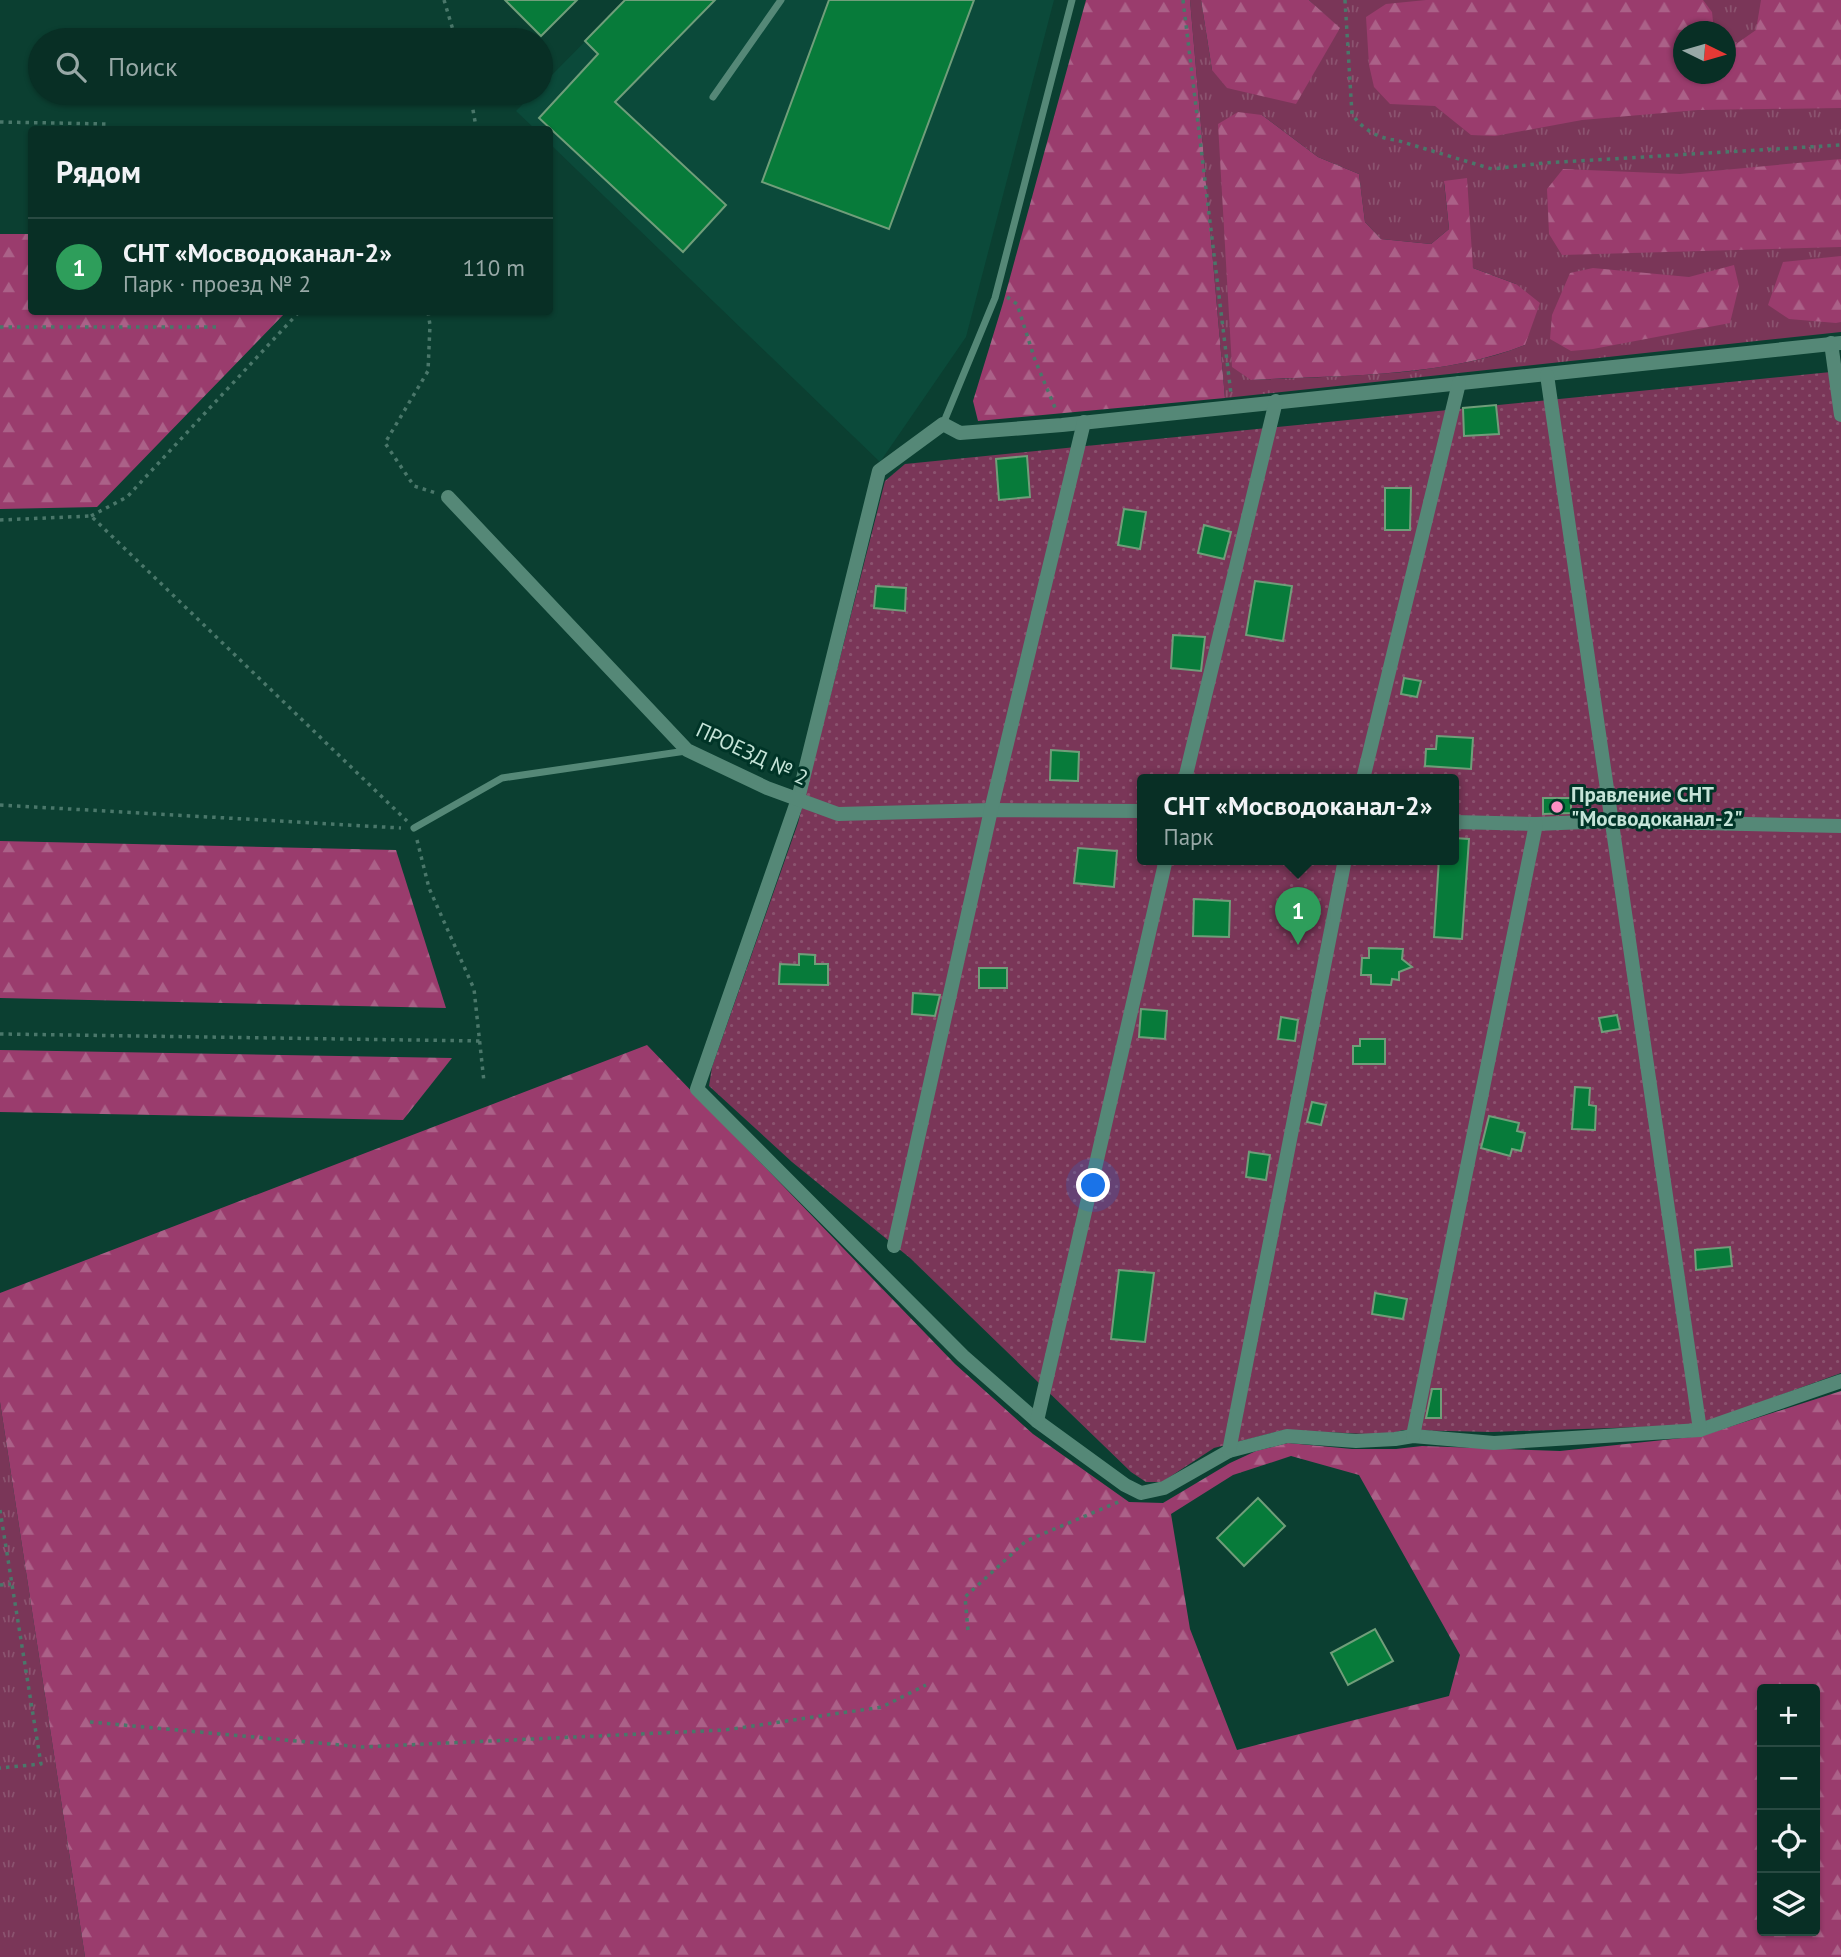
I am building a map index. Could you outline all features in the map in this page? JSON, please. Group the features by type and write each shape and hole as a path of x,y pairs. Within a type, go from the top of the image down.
{"street":[{"path":"1841,415 1836,343 1062,425 960,433 943,424 879,471 798,799 697,1089 963,1356 1037,1420 1125,1485 1141,1493 1164,1488 1228,1451 1287,1436 1356,1441 1413,1436 1494,1443 1700,1430 1841,1381"},
{"path":"1547,375 1700,1430"},
{"path":"1364,774 1459,383"},
{"path":"1186,774 1276,401"},
{"path":"894,1246 991,810 1084,422"},
{"name":"ПРОЕЗД № 2","path":"448,497 687,750 767,788 838,814 991,810 1137,811"},
{"path":"1459,822 1536,824 1611,821 1841,826"},
{"path":"1413,1436 1536,824"},
{"path":"1037,1420 1165,865"},
{"path":"1228,1451 1344,865"}],"lane":[{"path":"713,97 781,0"},
{"path":"943,424 997,290 1072,0"},
{"path":"414,828 502,778 687,750"}],"path":[{"path":"444,0 452,28"},
{"path":"1183,0 1233,406"},
{"path":"1345,0 1352,114 1357,122 1381,139 1396,140 1492,169 1544,163 1841,145"},
{"path":"472,105 477,126"},
{"path":"0,122 106,124"},
{"path":"997,290 1017,304 1035,360 1062,425"},
{"path":"0,520 91,516 127,496 296,315"},
{"path":"428,315 428,371 385,443 414,486 448,497"},
{"path":"0,327 220,327"},
{"path":"91,516 414,828 429,888 474,989 484,1082"},
{"path":"0,805 414,828"},
{"path":"0,1034 480,1041"},
{"path":"968,1630 965,1597 1026,1541 1141,1493"},
{"path":"0,1510 41,1764 0,1768"},
{"path":"0,1585 11,1584"},
{"path":"90,1721 362,1747 390,1746 725,1731 882,1707 926,1685"}],"shaded area":[{"path":"626,0 1054,0 966,337 880,462 553,147 553,126 532,126 516,111 522,105 553,105 553,74"}],"green space":[{"path":"1086,0 1190,0 1225,398 978,421 973,401 1003,303"},
{"path":"1190,0 1201,0 1212,70 1340,29 1309,0 1841,0 1841,332 1225,398","holes":["1262,115 1318,157 1359,174 1365,222 1381,239 1431,244 1449,229 1444,182 1473,268 1516,284 1525,345 1460,364 1425,369 1252,380"]},
{"path":"1201,0 1309,0 1340,28 1296,104 1227,88 1212,70"},
{"path":"1426,0 1703,0 1712,12 1713,21 1673,21 1673,84 1736,84 1736,44 1756,30 1761,0 1841,0 1841,108 1698,110 1582,120 1495,136 1471,135 1435,106 1390,104 1374,87 1369,65 1366,17 1386,4"},
{"path":"1238,112 1262,115 1318,157 1359,174 1365,222 1381,239 1431,244 1449,229 1444,181 1467,178 1473,268 1516,284 1540,303 1525,345 1459,364 1390,373 1251,380 1232,367 1218,124"},
{"path":"1841,159 1841,247 1562,255 1549,234 1547,189 1563,169 1680,174"},
{"path":"0,234 28,234 28,315 283,315 97,507 0,509"},
{"path":"1841,256 1841,322 1789,319 1768,305 1783,262"},
{"path":"1734,265 1739,286 1730,323 1571,351 1550,339 1552,315 1570,273 1593,268 1689,277"},
{"path":"1841,371 1841,1373 1699,1425 1492,1432 1403,1430 1386,1435 1284,1430 1214,1448 1162,1482 1146,1482 1131,1472 910,1258 792,1162 709,1086 712,1067 798,823 885,481 905,464"},
{"path":"0,841 396,850 446,1008 0,998"},
{"path":"647,1045 955,1364 1033,1434 1129,1502 1163,1503 1230,1463 1256,1451 1288,1443 1352,1449 1422,1446 1560,1451 1701,1436 1841,1391 1841,1957 85,1957 0,1402 0,1293","holes":["1291,1456 1359,1475 1460,1655 1449,1696 1237,1750 1190,1629 1171,1514 1233,1475"]},
{"path":"0,1050 452,1058 403,1120 0,1112"},
{"path":"0,1402 85,1957 0,1957"}],"building":[{"path":"505,0 577,0 549,28 533,28"},
{"path":"625,0 715,0 615,102 726,205 683,252 553,131 553,126 548,126 539,118 598,54 585,41"},
{"path":"829,0 974,0 889,229 762,182"},
{"path":"1496,405 1499,434 1464,436 1463,408"},
{"path":"1027,456 1030,497 999,500 996,459"},
{"path":"1385,488 1411,488 1410,530 1385,530"},
{"path":"1124,509 1146,512 1140,549 1118,545"},
{"path":"1204,525 1231,532 1224,559 1198,553"},
{"path":"1255,581 1292,586 1283,641 1246,635"},
{"path":"876,586 906,588 905,611 874,608"},
{"path":"1173,635 1205,637 1201,671 1171,668"},
{"path":"1404,678 1421,681 1417,697 1401,694"},
{"path":"1437,736 1473,738 1471,769 1425,766 1426,749 1436,749"},
{"path":"1051,750 1079,752 1078,781 1050,780"},
{"name":"Правление СНТ \"Мосводоканал-2\"","path":"1543,798 1571,798 1571,813 1543,814"},
{"path":"1459,838 1469,839 1462,939 1434,937 1439,865 1459,865"},
{"path":"1078,848 1117,851 1114,887 1074,883"},
{"path":"1194,899 1230,901 1229,937 1193,936"},
{"path":"1369,948 1403,949 1402,959 1412,967 1399,972 1399,980 1392,979 1391,985 1371,984 1371,975 1361,975 1362,958 1369,958"},
{"path":"799,954 815,955 815,964 828,964 828,985 779,984 780,964 799,965"},
{"path":"979,968 1007,968 1007,988 979,988"},
{"path":"913,993 940,995 935,1016 912,1014"},
{"path":"1141,1009 1167,1011 1165,1039 1139,1037"},
{"path":"1617,1015 1620,1029 1602,1032 1599,1018"},
{"path":"1281,1017 1298,1020 1295,1041 1278,1039"},
{"path":"1360,1039 1385,1039 1385,1064 1353,1064 1353,1046 1360,1046"},
{"path":"1575,1087 1590,1088 1589,1105 1596,1106 1595,1130 1572,1129"},
{"path":"1312,1102 1326,1105 1321,1125 1307,1122"},
{"path":"1489,1116 1519,1123 1517,1131 1525,1133 1521,1151 1512,1149 1510,1156 1481,1148"},
{"path":"1249,1152 1270,1155 1266,1180 1246,1177"},
{"path":"1730,1247 1732,1266 1696,1270 1695,1250"},
{"path":"1119,1270 1154,1273 1145,1342 1111,1339"},
{"path":"1375,1293 1407,1299 1403,1319 1372,1314"},
{"path":"1432,1389 1441,1389 1441,1418 1426,1418"},
{"path":"1258,1498 1285,1526 1244,1566 1217,1538"},
{"path":"1375,1629 1393,1661 1348,1685 1331,1653"}],"place":[{"name":"Правление СНТ \"Мосводоканал-2\"","path":"1557,807"},
{"name":"СНТ «Мосводоканал-2»","path":"1298,945"}]}
